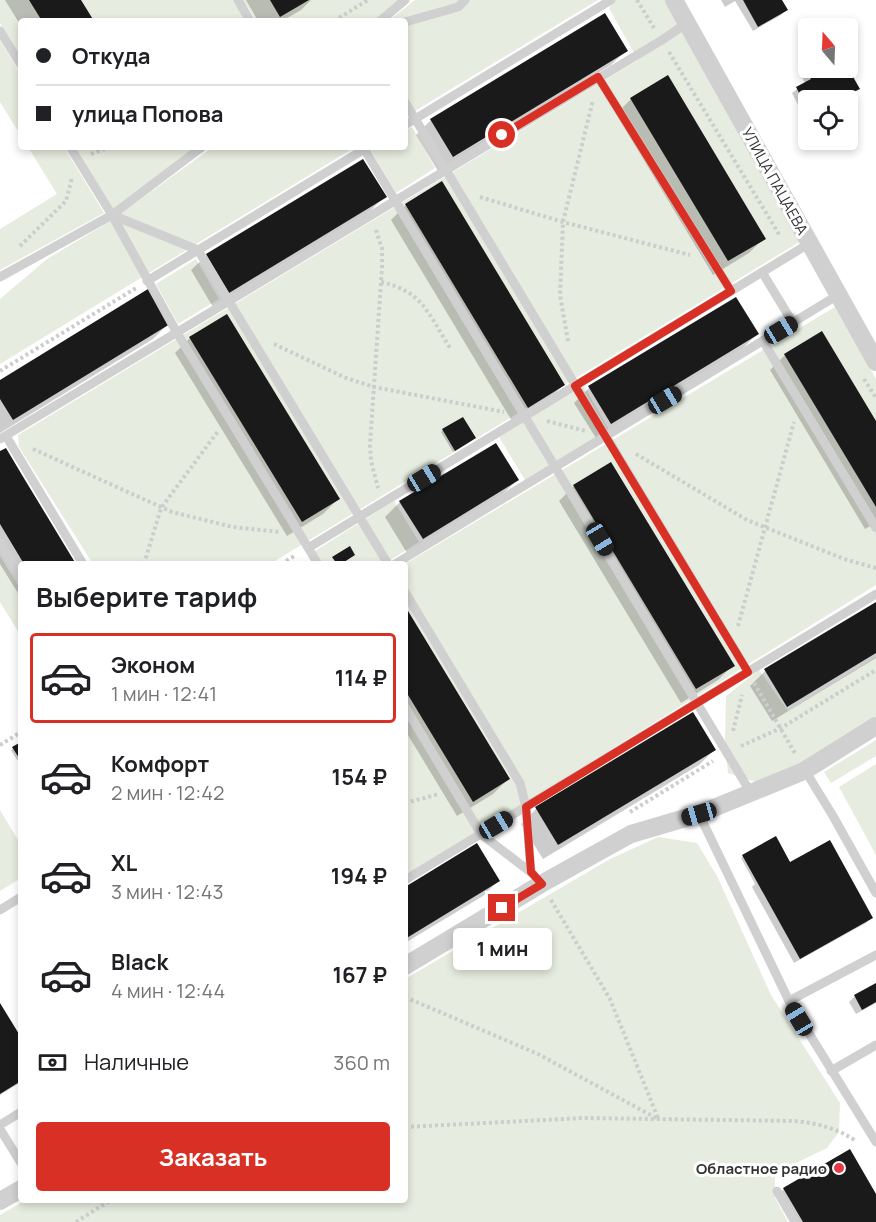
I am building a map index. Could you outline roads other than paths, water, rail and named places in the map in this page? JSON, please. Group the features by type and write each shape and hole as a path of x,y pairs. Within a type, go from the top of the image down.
{"street":[{"name":"УЛИЦА ПАЦАЕВА","path":"676,1 876,362"},
{"path":"408,964 536,878 631,834 699,814 807,774 876,726"},
{"path":"0,1201 18,1191"}],"lane":[{"path":"238,0 248,18"},
{"path":"384,18 405,0"},
{"path":"408,21 458,6 465,0"},
{"path":"408,123 611,0"},
{"path":"81,561 3,438 662,40 687,22"},
{"path":"0,31 18,60"},
{"path":"598,77 731,291"},
{"path":"408,107 748,672"},
{"path":"72,150 112,215 177,333 316,561"},
{"path":"0,277 112,215 198,150"},
{"path":"147,281 363,150"},
{"path":"367,150 395,201 752,793"},
{"path":"112,215 198,250 386,561"},
{"path":"308,548 810,243"},
{"path":"762,272 793,323"},
{"path":"400,561 838,295"},
{"path":"763,341 876,528"},
{"path":"0,543 18,572"},
{"path":"408,878 876,594"},
{"path":"408,597 520,783 526,807 536,878"},
{"path":"408,712 482,834 536,878"},
{"path":"807,774 876,893"},
{"path":"699,814 789,1001 876,1142"},
{"path":"0,910 18,899"},
{"path":"789,1001 876,955"},
{"path":"831,1071 876,1045"},
{"path":"18,1114 0,1127 18,1158"},
{"path":"777,1191 795,1222"}],"place":[{"name":"Областное радио","path":"839,1168"}]}
